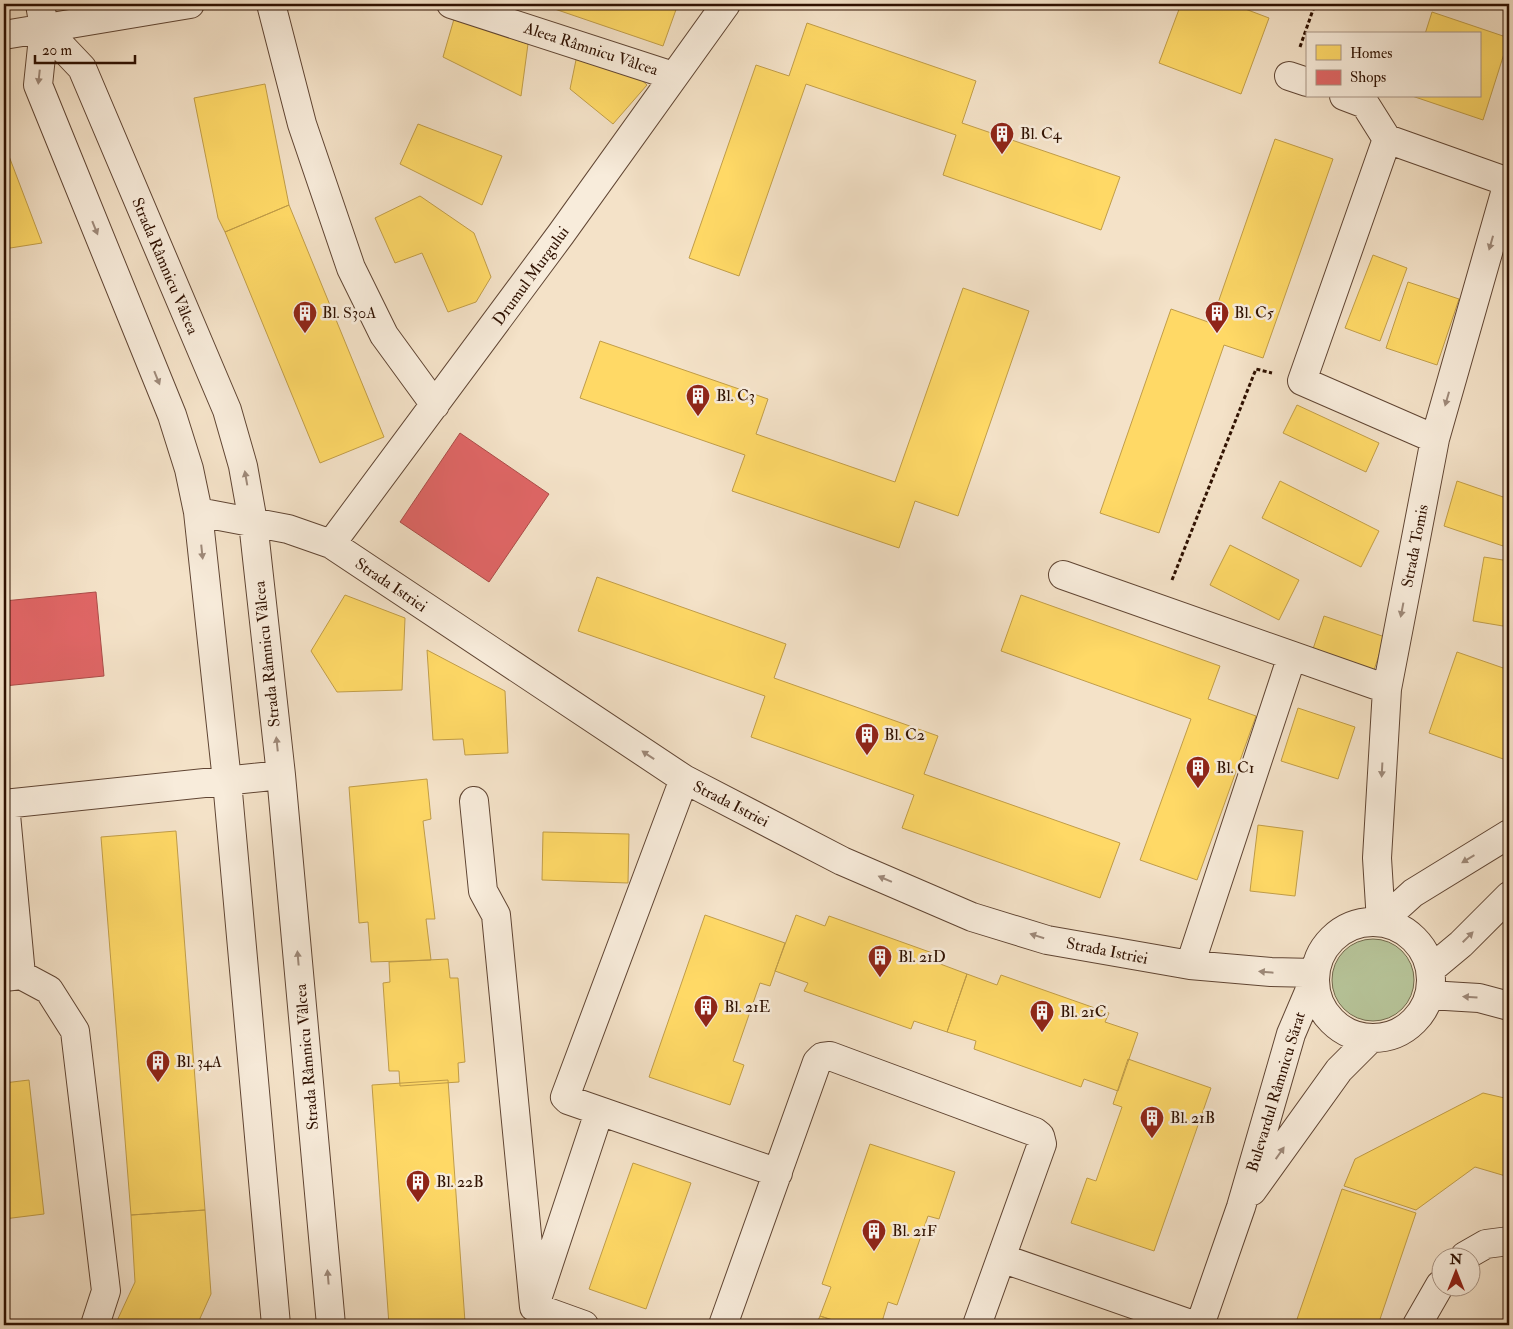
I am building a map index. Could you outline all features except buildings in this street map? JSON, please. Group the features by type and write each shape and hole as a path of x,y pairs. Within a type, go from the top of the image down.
{"street":[{"path":"4,35 42,16 190,4"},
{"path":"271,4 302,124 351,268 384,335 435,405"},
{"name":"Aleea Râmnicu Vâlcea","path":"451,4 673,76"},
{"name":"Drumul Murgului","path":"331,544 561,234 726,4"},
{"path":"42,16 38,85 172,415 189,469 198,512 227,781 276,1325"},
{"name":"Strada Râmnicu Vâlcea","path":"42,16 82,68 226,410 243,466 253,522 281,775 331,1325"},
{"path":"1349,98 1365,104 1387,139 1509,181"},
{"path":"1387,139 1302,381 1436,439"},
{"name":"Strada Tomis","path":"1381,922 1377,858 1387,689 1436,439 1509,181"},
{"name":"Strada Istriei","path":"198,512 288,529 331,544 684,779 842,861 972,917 1047,940 1190,965 1314,976"},
{"path":"1063,575 1387,689"},
{"path":"1190,965 1292,656"},
{"path":"95,1325 106,1292 75,1031 49,990 12,976 5,804 281,775"},
{"path":"684,779 566,1092 568,1100 599,1112 778,1173"},
{"path":"474,801 483,892 496,916 534,1307"},
{"path":"1381,922 1413,893 1509,834"},
{"path":"1430,982 1424,952 1413,937 1398,927 1381,922 1357,923 1337,934 1322,951 1314,976 1317,998 1325,1013 1338,1026 1353,1035 1371,1038 1403,1030 1420,1015 1430,982 1461,944 1509,896"},
{"name":"Bulevardul Râmnicu Sărat","path":"1200,1325 1241,1207 1291,1034 1314,976"},
{"path":"1430,982 1509,1006"},
{"name":"Bulevardul Râmnicu Sărat","path":"1241,1207 1339,1070 1371,1038"},
{"path":"723,1325 817,1062 822,1057 830,1056 1035,1132 1040,1136 1042,1144 977,1325"},
{"path":"534,1307 599,1112"},
{"path":"1480,1247 1486,1244 1509,1240"},
{"path":"1001,1258 1194,1325"},
{"path":"1417,1325 1434,1296"},
{"path":"534,1307 584,1325"}],"path":[{"path":"1309,32 1315,4"},
{"path":"1298,79 1306,44"},
{"path":"1161,609 1256,369 1302,381"}],"green space":[{"path":"1373,939 1389,942 1402,951 1411,964 1414,980 1411,996 1402,1009 1389,1018 1373,1021 1357,1018 1344,1009 1335,996 1332,980 1335,964 1344,951 1357,942"}],"place":[{"name":"Bl. C4","path":"1002,155"},
{"name":"Bl. S30A","path":"305,334"},
{"name":"Bl. C5","path":"1217,334"},
{"name":"Bl. C3","path":"698,417"},
{"name":"Bl. C2","path":"867,756"},
{"name":"Bl. C1","path":"1198,789"},
{"name":"Bl. 21D","path":"880,978"},
{"name":"Bl. 21E","path":"706,1028"},
{"name":"Bl. 21C","path":"1042,1033"},
{"name":"Bl. 34A","path":"158,1083"},
{"name":"Bl. 21B","path":"1152,1139"},
{"name":"Bl. 22B","path":"418,1203"},
{"name":"Bl. 21F","path":"874,1252"}]}
